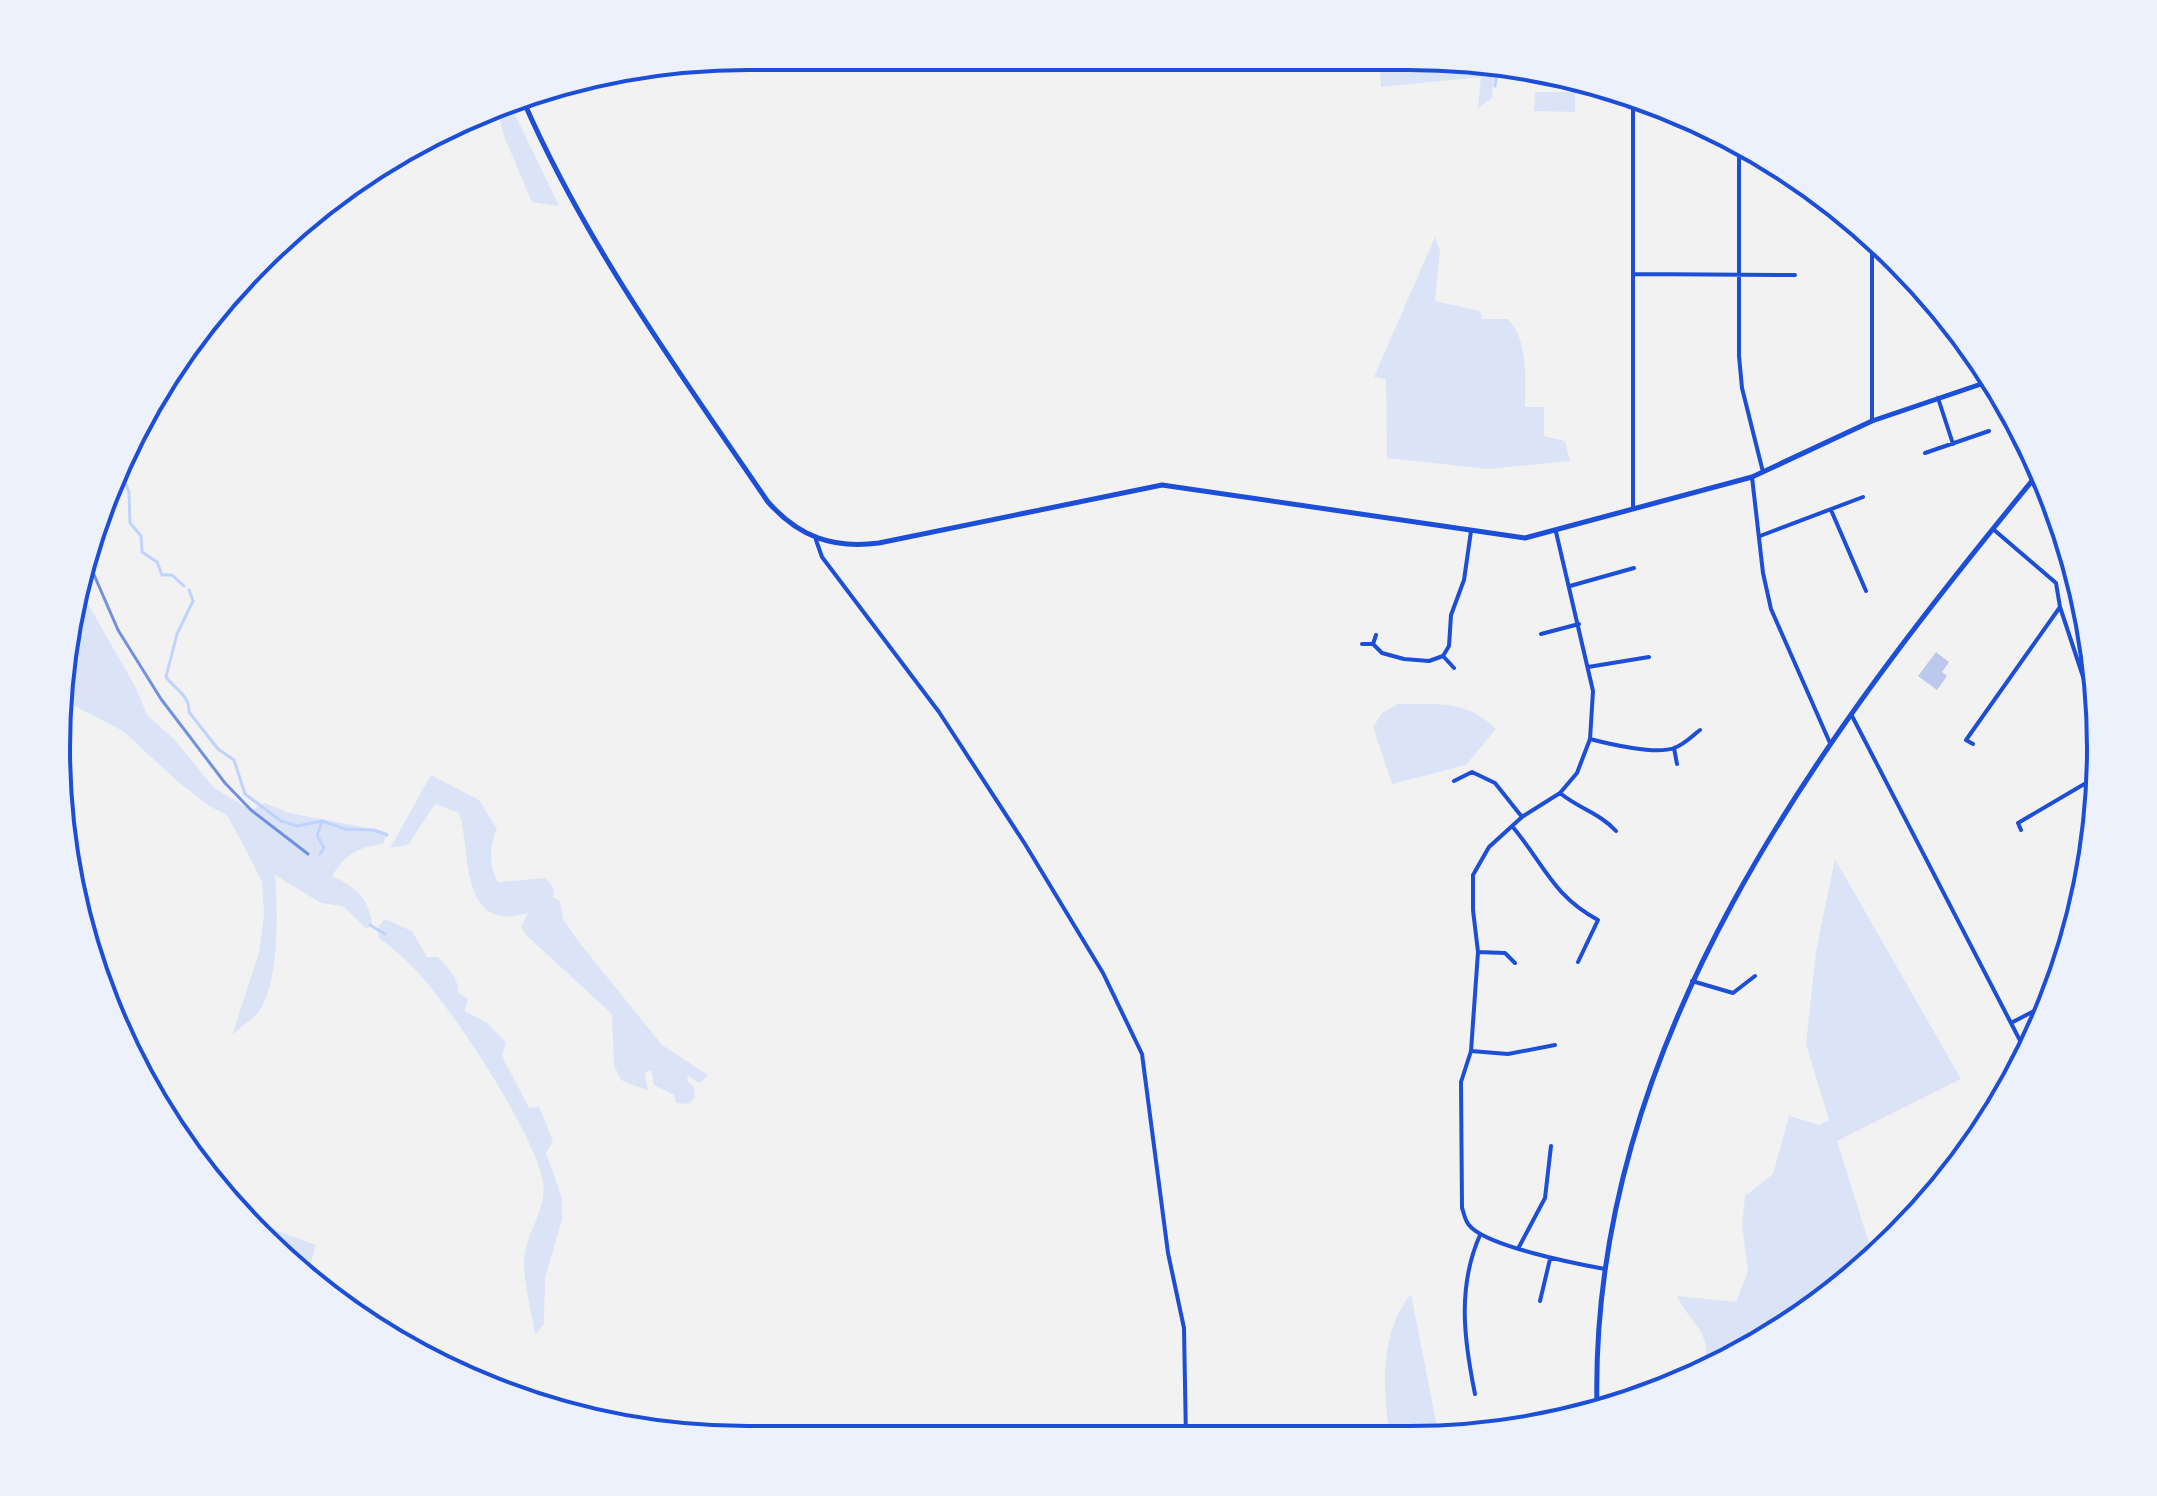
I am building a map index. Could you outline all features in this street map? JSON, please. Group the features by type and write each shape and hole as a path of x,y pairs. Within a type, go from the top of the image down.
{"street":[{"path":"527,107 593,237 651,330 768,502 783,518 816,540 844,544 879,543 1162,485 1525,538 1752,477 1872,421 1981,384"},
{"path":"1633,108 1633,511"},
{"path":"1739,156 1742,388 1763,472"},
{"path":"1872,254 1872,421"},
{"path":"1634,274 1795,275"},
{"path":"1938,398 1953,444"},
{"path":"1925,453 1989,431"},
{"path":"1752,477 1771,609 1830,743"},
{"path":"1598,1399 1605,1269 1636,1131 1663,1048 1692,981 1730,907 1830,743 1966,558 2032,481"},
{"path":"1760,536 1863,497"},
{"path":"1831,510 1866,591"},
{"path":"1993,529 2056,583 2060,607 2083,676"},
{"path":"1362,644 1373,644 1382,653 1404,659 1429,661 1443,656 1449,646 1451,615 1464,580 1471,531"},
{"path":"1556,532 1594,702 1590,739 1577,773 1560,793 1522,817 1489,847 1473,875 1478,952 1471,1051 1461,1082 1462,1208 1468,1224 1480,1235 1550,1259 1605,1269"},
{"path":"816,540 822,557 939,712 1025,844 1103,973 1142,1054 1168,1253 1184,1328 1186,1426"},
{"path":"1570,586 1634,568"},
{"path":"1973,744 1966,740 2060,607"},
{"path":"1541,634 1579,624"},
{"path":"1373,644 1376,635"},
{"path":"1443,656 1454,668"},
{"path":"1588,667 1649,657"},
{"path":"1851,714 2020,1041"},
{"path":"1590,739 1620,746 1674,748 1700,730"},
{"path":"1674,748 1677,764"},
{"path":"1454,781 1472,772 1495,783 1522,817"},
{"path":"2021,830 2018,823 2086,783"},
{"path":"1560,793 1577,807 1607,821 1616,831"},
{"path":"1512,826 1532,850 1554,888 1574,907 1598,920 1578,962"},
{"path":"1478,952 1505,953 1515,963"},
{"path":"1692,981 1733,993 1755,976"},
{"path":"2011,1023 2033,1011"},
{"path":"1471,1051 1508,1054 1555,1045"},
{"path":"1519,1247 1545,1198 1551,1146"},
{"path":"1475,1394 1463,1320 1469,1261 1480,1235"},
{"path":"1540,1301 1550,1259"}],"shaded area":[{"path":"1380,70 1453,71 1494,76 1492,98 1478,108 1481,77 1381,87"},
{"path":"1535,92 1575,92 1575,112 1534,111"},
{"path":"514,112 559,206 532,202 499,118"},
{"path":"1435,237 1440,250 1435,301 1480,311 1482,319 1508,319 1523,349 1525,407 1544,407 1544,436 1565,441 1570,461 1488,469 1387,458 1386,379 1374,377"},
{"path":"86,601 136,688 147,715 174,739 214,788 251,810 265,803 290,813 388,832 383,844 353,853 332,876 353,888 363,899 372,923 367,929 343,906 321,903 275,875 276,948 270,987 256,1015 232,1035 259,953 264,914 262,882 227,815 209,806 176,780 123,731 71,704"},
{"path":"1398,704 1439,704 1462,708 1485,719 1496,729 1466,765 1392,784 1373,727 1382,713"},
{"path":"431,775 479,800 497,829 491,856 498,882 546,878 554,889 553,897 560,901 563,919 578,941 662,1045 708,1075 700,1083 688,1076 687,1081 694,1087 695,1098 688,1104 676,1103 674,1095 654,1085 651,1070 645,1073 648,1091 621,1080 614,1065 612,1014 526,935 521,926 528,913 505,916 490,912 479,901 472,886 459,813 435,804 408,845 390,848"},
{"path":"1835,859 1961,1079 1837,1141 1870,1245 1786,1312 1705,1358 1704,1339 1677,1296 1736,1302 1748,1271 1742,1225 1745,1196 1773,1174 1789,1116 1820,1125 1829,1120 1806,1044 1816,951"},
{"path":"385,919 412,931 427,957 438,957 455,977 458,993 468,998 465,1011 487,1023 506,1042 502,1056 529,1108 539,1107 553,1141 546,1153 562,1198 562,1220 545,1278 544,1324 535,1335 524,1263 542,1204 543,1182 537,1160 507,1101 445,1006 410,964 378,937 379,925"},
{"path":"271,1229 316,1245 310,1266"},
{"path":"1411,1294 1437,1425 1389,1426 1386,1364 1393,1327"}],"building":[{"path":"1936,652 1949,662 1942,672 1947,676 1937,690 1918,676"}],"waterway":[{"path":"1495,86 1496,76"},
{"path":"125,482 129,492 130,523 141,536 142,552 157,562 162,575 172,575 184,586"},
{"path":"189,590 193,601 177,634 166,677 185,697 189,712 218,749 234,760 245,794 281,821 297,826 322,821 345,829 374,830 387,835"},
{"path":"320,854 324,848 317,835 322,822"},
{"path":"370,925 385,934"}],"railway":[{"path":"93,573 118,630 161,699 225,783 251,810 308,854"}]}
